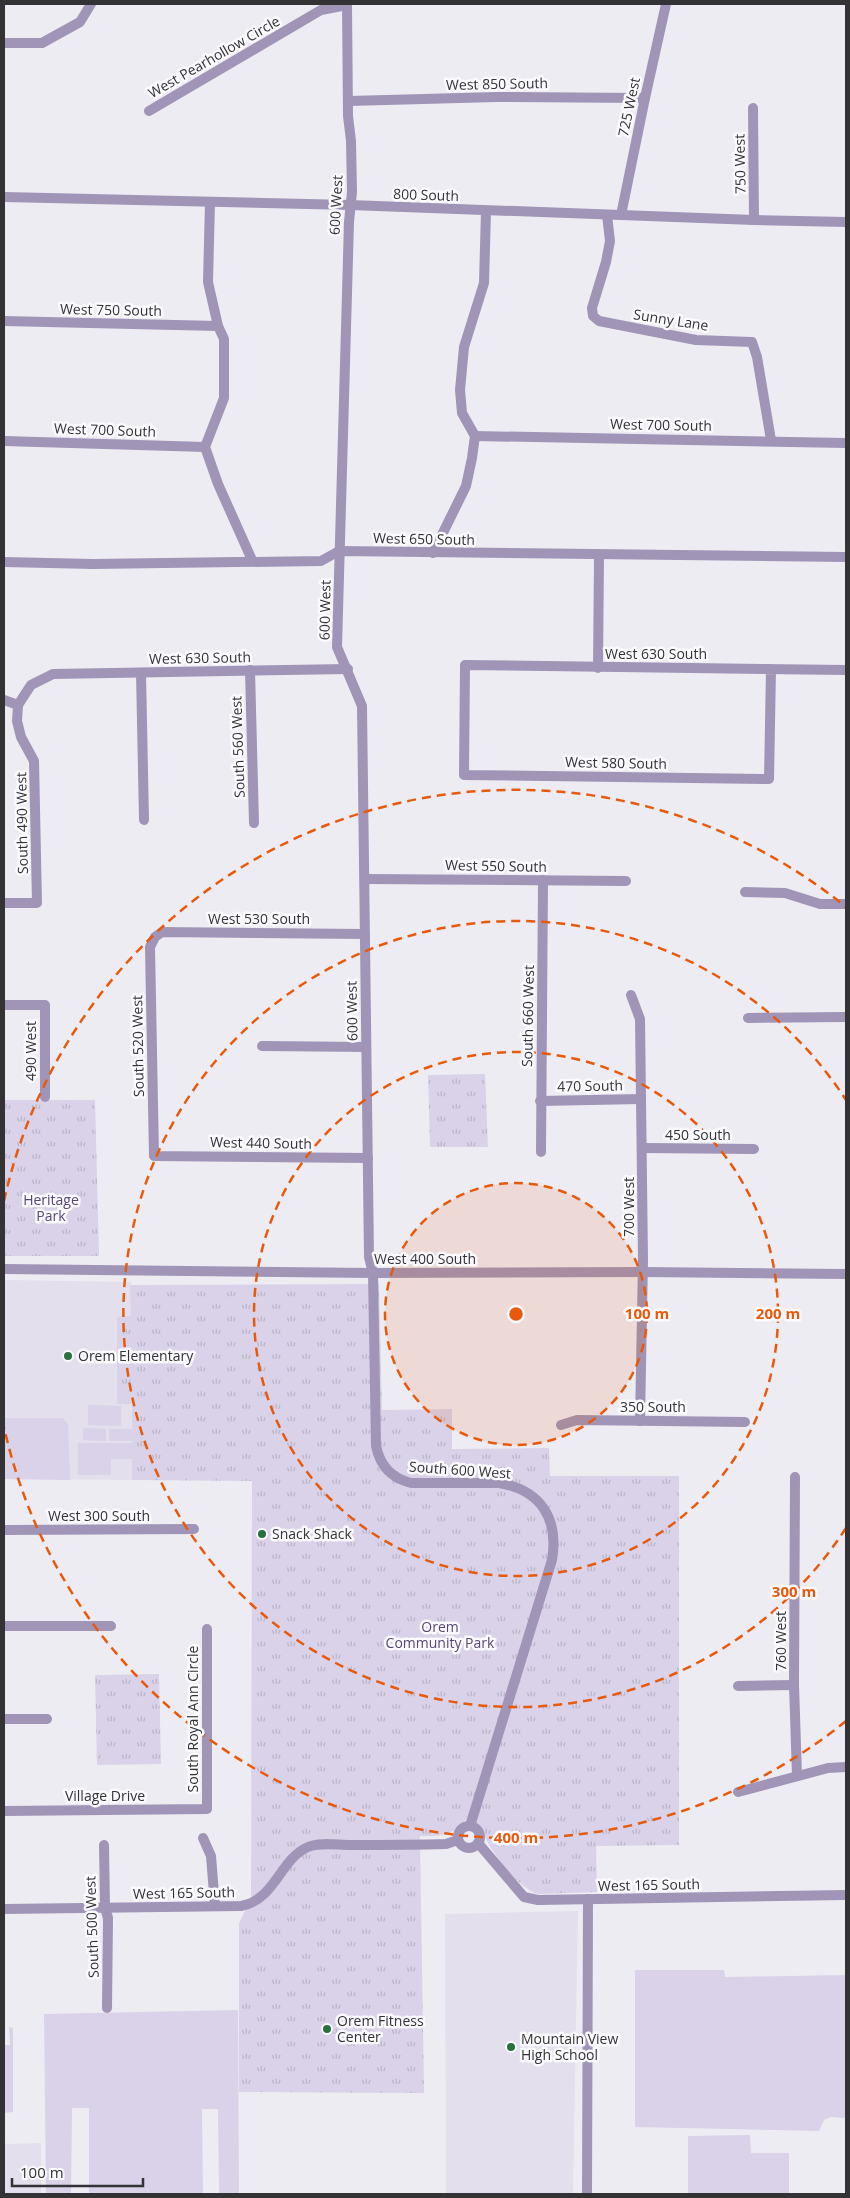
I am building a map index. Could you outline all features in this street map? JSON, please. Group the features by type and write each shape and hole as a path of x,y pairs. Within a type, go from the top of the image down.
{"street":[{"path":"4,43 42,43 80,22 91,4"},
{"name":"725 West","path":"621,215 666,4"},
{"name":"600 West","path":"347,5 352,192 350,206 337,647 348,669 362,706 369,1257 373,1273"},
{"name":"West Pearhollow Circle","path":"149,111 322,10 347,5"},
{"name":"West 850 South","path":"349,101 497,97 645,98"},
{"name":"750 West","path":"753,108 754,220"},
{"name":"800 South","path":"4,197 846,222"},
{"path":"210,202 208,282 218,326 224,339 224,398 205,447 218,484 252,560"},
{"path":"432,553 466,486 475,436 462,413 460,390 464,347 484,283 486,211"},
{"name":"Sunny Lane","path":"607,215 610,241 606,262 592,308 593,316 599,322 696,340 752,342 757,356 771,440"},
{"name":"West 750 South","path":"4,321 218,326"},
{"name":"West 700 South","path":"475,436 846,442"},
{"name":"West 700 South","path":"4,441 205,447"},
{"name":"West 650 South","path":"4,562 93,564 252,560 321,561 339,551 846,558"},
{"path":"598,668 599,554"},
{"name":"West 630 South","path":"464,776 465,665 846,670"},
{"name":"West 630 South","path":"18,705 31,685 53,674 348,669"},
{"name":"West 580 South","path":"464,776 769,779 771,669"},
{"name":"South 560 West","path":"250,670 254,823"},
{"path":"141,673 144,820"},
{"path":"4,700 18,705"},
{"name":"South 490 West","path":"4,903 38,903 34,761 21,737 17,721 18,705"},
{"name":"West 550 South","path":"365,878 626,881"},
{"name":"South 660 West","path":"541,1152 543,880"},
{"path":"744,892 785,893 820,904 846,904"},
{"name":"West 530 South","path":"155,937 162,932 365,934"},
{"name":"South 520 West","path":"154,1156 150,947 155,937"},
{"name":"700 West","path":"632,995 640,1019 643,1272 640,1421"},
{"name":"490 West","path":"4,1005 45,1005 45,1097"},
{"path":"748,1018 846,1017"},
{"path":"262,1046 366,1047"},
{"name":"470 South","path":"540,1101 641,1099"},
{"name":"450 South","path":"642,1148 754,1148"},
{"name":"West 440 South","path":"154,1156 368,1158"},
{"name":"West 400 South","path":"4,1270 846,1274"},
{"name":"South 600 West","path":"373,1273 376,1446 383,1464 392,1475 411,1483 498,1483 511,1485 534,1498 548,1514 553,1530 554,1547 552,1560 470,1826"},
{"name":"350 South","path":"562,1425 577,1420 745,1422"},
{"name":"760 West","path":"795,1477 794,1685 797,1776"},
{"name":"West 300 South","path":"4,1530 194,1529"},
{"path":"4,1626 111,1626"},
{"name":"South Royal Ann Circle","path":"207,1629 207,1809"},
{"path":"738,1686 794,1685"},
{"path":"4,1719 47,1719"},
{"path":"738,1792 828,1768 846,1767"},
{"name":"Village Drive","path":"4,1811 207,1809"},
{"path":"458,1840 458,1834 462,1829 470,1826"},
{"name":"West 165 South","path":"4,1909 241,1906 253,1904 280,1877 294,1858 308,1847 330,1845 446,1844 458,1840 461,1845 467,1848 473,1847 478,1843 479,1834 476,1829 470,1826"},
{"path":"203,1838 211,1856 215,1906"},
{"name":"West 165 South","path":"478,1843 524,1897 538,1900 846,1895"},
{"name":"South 500 West","path":"104,1845 108,1918 107,2008"},
{"path":"587,2194 588,1900"}],"shaded area":[{"name":"Orem Elementary","path":"4,1280 131,1282 132,1480 4,1479"},
{"name":"Mountain View High School","path":"578,1911 573,2194 446,2194 445,1914"},
{"path":"41,2143 41,2194 4,2194 4,2144"}],"green space":[{"path":"485,1074 488,1147 430,1147 428,1075"},
{"name":"Heritage Park","path":"4,1100 95,1100 99,1256 4,1256"},
{"name":"Orem Community Park","path":"379,1284 382,1410 452,1409 452,1449 549,1448 550,1476 679,1476 679,1845 596,1846 597,1892 539,1894 530,1891 504,1866 496,1856 481,1827 465,1820 456,1829 445,1834 420,1836 424,2093 239,2092 239,1923 251,1899 252,1481 132,1480 132,1404 117,1404 117,1317 131,1316 130,1285"},
{"path":"88,1405 121,1406 121,1426 88,1425"},
{"path":"4,1418 63,1418 68,1424 70,1480 4,1479"},
{"path":"83,1428 106,1429 106,1441 83,1440"},
{"path":"109,1429 132,1429 132,1441 109,1441"},
{"path":"78,1443 132,1443 132,1459 111,1459 111,1475 78,1475"},
{"path":"159,1674 161,1764 97,1765 95,1675"},
{"path":"635,1970 724,1970 725,1977 846,1975 846,2118 831,2117 824,2120 819,2131 635,2127"},
{"path":"238,2010 239,2194 219,2194 218,2109 202,2109 203,2194 89,2194 89,2108 72,2108 71,2194 46,2194 44,2014"},
{"path":"9,2027 13,2028 13,2112 4,2113 4,2045 10,2045"},
{"path":"750,2135 751,2153 789,2153 789,2194 688,2194 688,2136"}],"place":[{"name":"Orem Elementary","path":"68,1356"},
{"name":"Snack Shack","path":"262,1534"},
{"name":"Orem Fitness Center","path":"327,2029"},
{"name":"Mountain View High School","path":"511,2047"}]}
